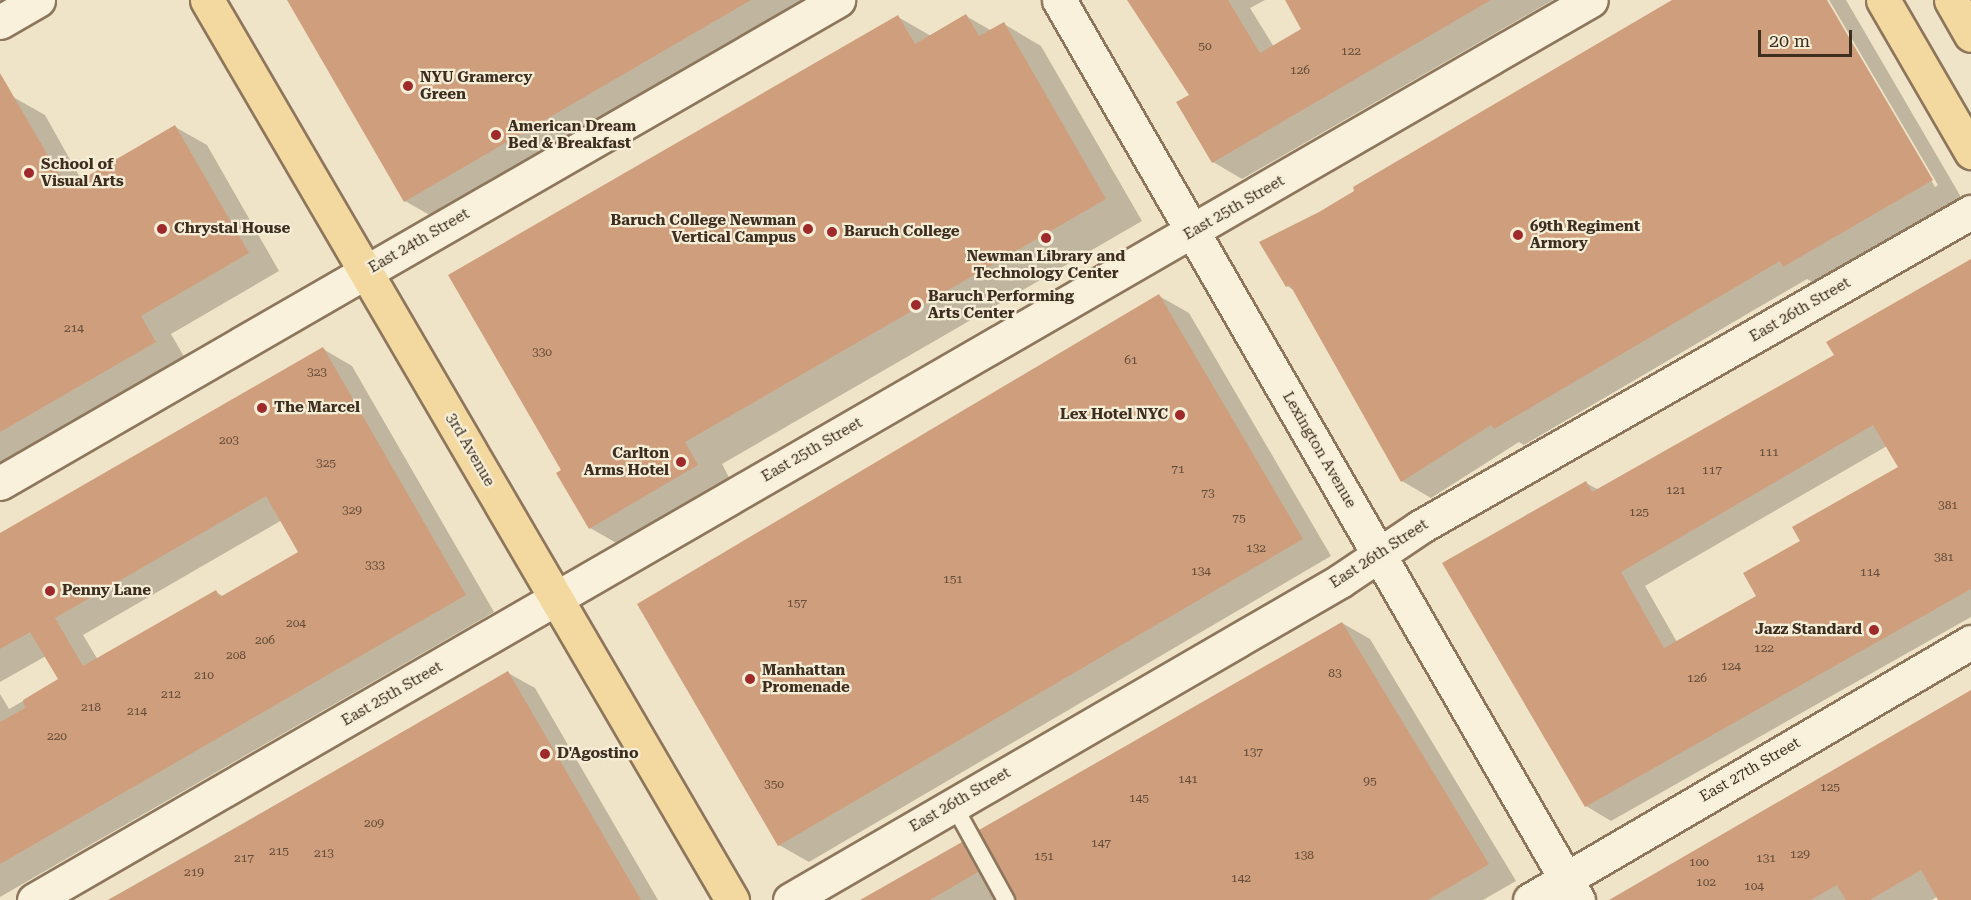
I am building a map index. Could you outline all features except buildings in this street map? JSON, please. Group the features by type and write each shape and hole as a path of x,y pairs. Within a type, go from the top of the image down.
{"main road":[{"name":"3rd Avenue","path":"207,0 732,900"},
{"path":"1883,0 1971,152"},
{"path":"1951,0 1971,34"}],"street":[{"path":"0,22 38,0"},
{"name":"East 24th Street","path":"0,483 838,0"},
{"name":"Lexington Avenue","path":"1059,0 1572,889"},
{"name":"East 25th Street","path":"34,900 1591,0"},
{"name":"East 26th Street","path":"790,900 1340,580 1379,553 1971,212"},
{"name":"East 27th Street","path":"1530,900 1572,889 1971,642"}],"lane":[{"path":"953,804 1006,900"}],"place":[{"name":"NYU Gramercy Green","path":"408,86"},
{"name":"American Dream Bed & Breakfast","path":"496,135"},
{"name":"School of Visual Arts","path":"29,173"},
{"name":"Chrystal House","path":"162,229"},
{"name":"Baruch College Newman Vertical Campus","path":"808,229"},
{"name":"Baruch College","path":"832,232"},
{"name":"69th Regiment Armory","path":"1518,235"},
{"name":"Newman Library and Technology Center","path":"1046,238"},
{"name":"Baruch Performing Arts Center","path":"916,305"},
{"name":"The Marcel","path":"262,408"},
{"name":"Lex Hotel NYC","path":"1180,415"},
{"name":"Carlton Arms Hotel","path":"681,462"},
{"name":"Penny Lane","path":"50,591"},
{"name":"Jazz Standard","path":"1874,630"},
{"name":"Manhattan Promenade","path":"750,679"},
{"name":"D'Agostino","path":"545,754"}]}
